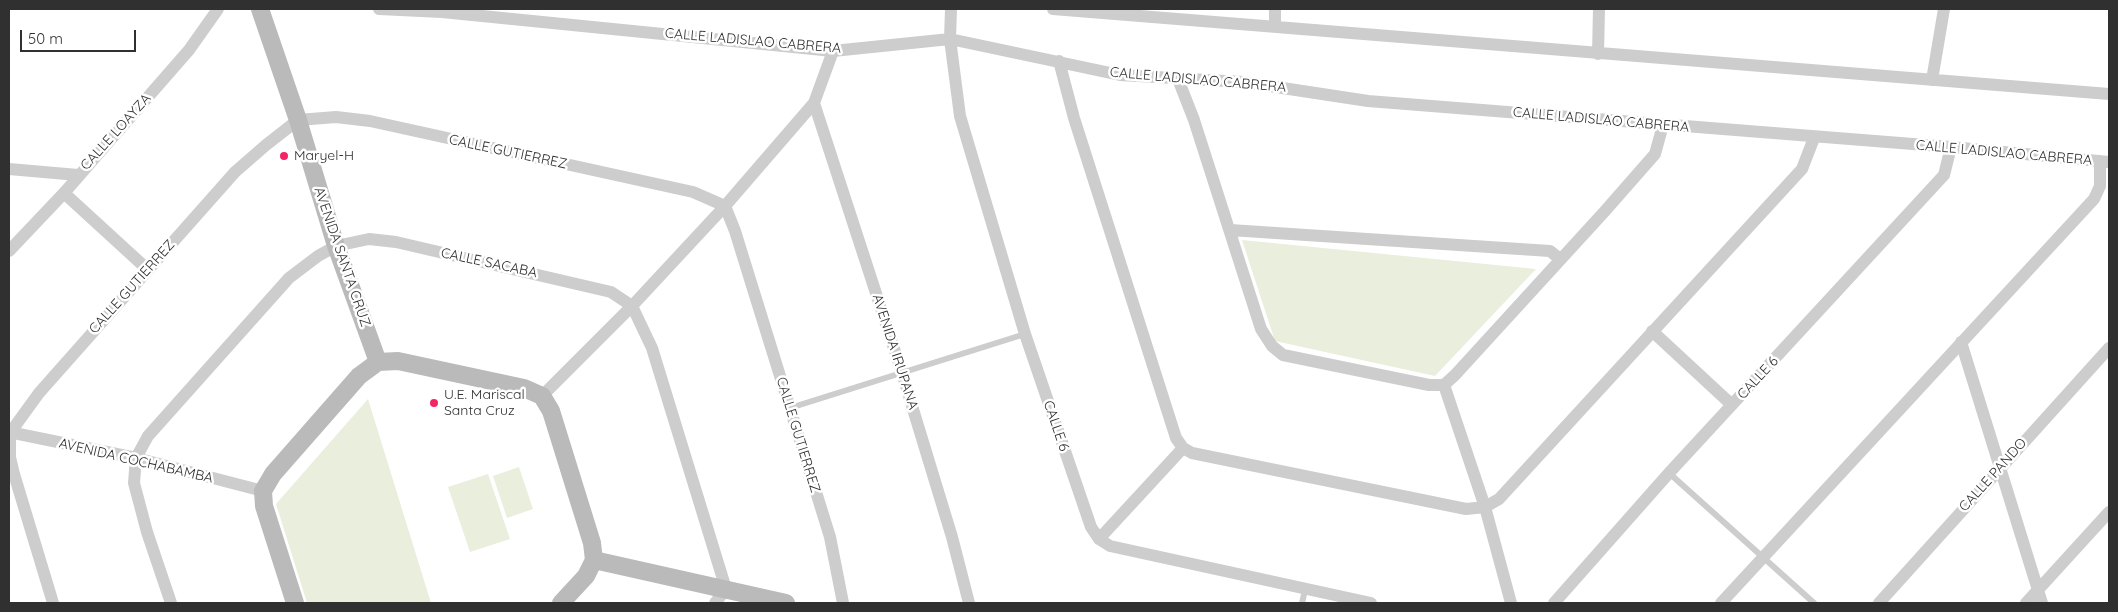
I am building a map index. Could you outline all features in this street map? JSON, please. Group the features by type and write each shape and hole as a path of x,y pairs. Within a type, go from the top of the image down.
{"street":[{"name":"CALLE LOAYZA","path":"9,251 64,193 189,50 218,9"},
{"name":"AVENIDA SANTA CRUZ","path":"260,9 298,120 336,246 378,362"},
{"name":"CALLE LADISLAO CABRERA","path":"379,9 452,13 833,51 950,39 1120,75 1243,82 1368,101 1814,138 1951,147 2104,161"},
{"name":"CALLE 6","path":"951,9 950,39 960,116 1024,334 1092,527 1099,540"},
{"path":"1053,9 2109,94"},
{"path":"1275,9 1275,26"},
{"path":"1598,54 1599,9"},
{"path":"1932,80 1944,9"},
{"path":"542,396 632,306 725,206 814,103 833,51"},
{"path":"1060,61 1077,128 1176,438 1183,448 1192,453 1466,510 1485,507 1499,499 1802,169 1814,138"},
{"path":"1178,79 1194,120 1261,329 1272,346 1282,355 1429,385 1444,385 1455,376 1655,154 1663,124"},
{"name":"AVENIDA IRUPANA","path":"814,103 902,373 970,603"},
{"name":"CALLE GUTIERREZ","path":"10,433 39,392 147,269 235,172 266,145 298,120 336,117 370,121 693,192 725,206 735,231 830,537 844,603"},
{"name":"CALLE 6","path":"1554,603 1669,473 1944,176 1951,147"},
{"path":"1721,603 1762,556 2094,199 2100,186 2104,161"},
{"path":"9,169 78,175"},
{"path":"64,193 147,269"},
{"path":"1230,230 1550,251 1560,259"},
{"name":"CALLE SACABA","path":"136,458 148,436 289,278 318,256 336,246 370,239 396,242 611,292 632,306"},
{"path":"632,306 652,348 726,589"},
{"path":"1652,331 1732,405"},
{"path":"1960,342 2042,603"},
{"name":"CALLE PANDO","path":"1879,603 2109,348"},
{"path":"295,603 264,506 263,491 273,474 359,376 378,362 398,361 524,388 542,396 554,420 592,543 594,560 586,576 560,603"},
{"path":"1444,385 1485,507 1511,603"},
{"path":"10,433 10,457 14,474 53,603"},
{"name":"AVENIDA COCHABAMBA","path":"10,433 136,458 263,491"},
{"path":"1183,448 1099,540 1110,546 1371,603"},
{"path":"136,458 134,483 147,532 171,603"},
{"path":"2026,603 2109,512"},
{"path":"594,560 786,603"},
{"path":"715,603 726,589"}],"lane":[{"path":"790,408 1024,334"},
{"path":"1669,473 1814,603"},
{"path":"1302,603 1305,590"}],"green space":[{"path":"1242,240 1536,269 1435,376 1275,341"},
{"path":"368,399 431,603 307,603 276,504"},
{"path":"519,467 533,509 507,518 493,476"},
{"path":"488,474 510,539 470,552 448,487"}],"place":[{"name":"Maryel-H","path":"284,156"},
{"name":"U.E. Mariscal Santa Cruz","path":"434,403"}]}
